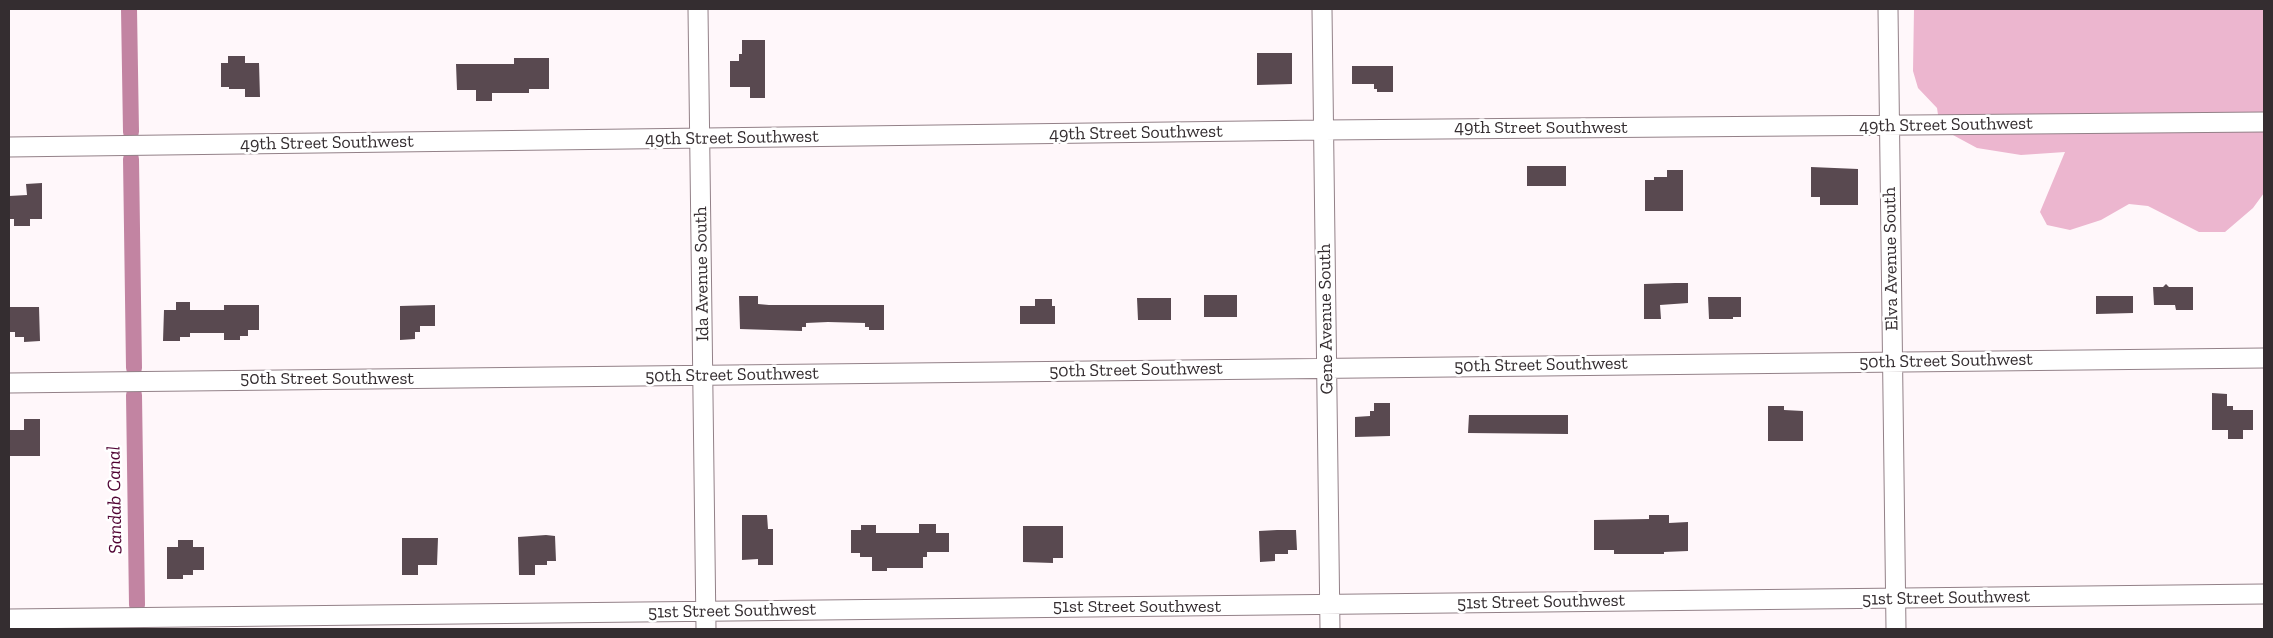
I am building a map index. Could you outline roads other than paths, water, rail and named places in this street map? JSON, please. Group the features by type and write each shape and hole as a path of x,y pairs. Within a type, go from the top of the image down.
{"street":[{"name":"Ida Avenue South","path":"698,9 706,620"},
{"name":"Gene Avenue South","path":"1322,9 1330,629"},
{"name":"Elva Avenue South","path":"1888,9 1896,629"},
{"name":"49th Street Southwest","path":"9,147 1324,130 2264,122"},
{"name":"50th Street Southwest","path":"9,383 2264,358"},
{"name":"51st Street Southwest","path":"9,619 706,620 1330,606 2264,594"}],"waterway":[{"name":"Sandab Canal","path":"129,9 131,132"},
{"name":"Sandab Canal","path":"131,159 134,368"},
{"name":"Sandab Canal","path":"134,395 137,605"}]}
